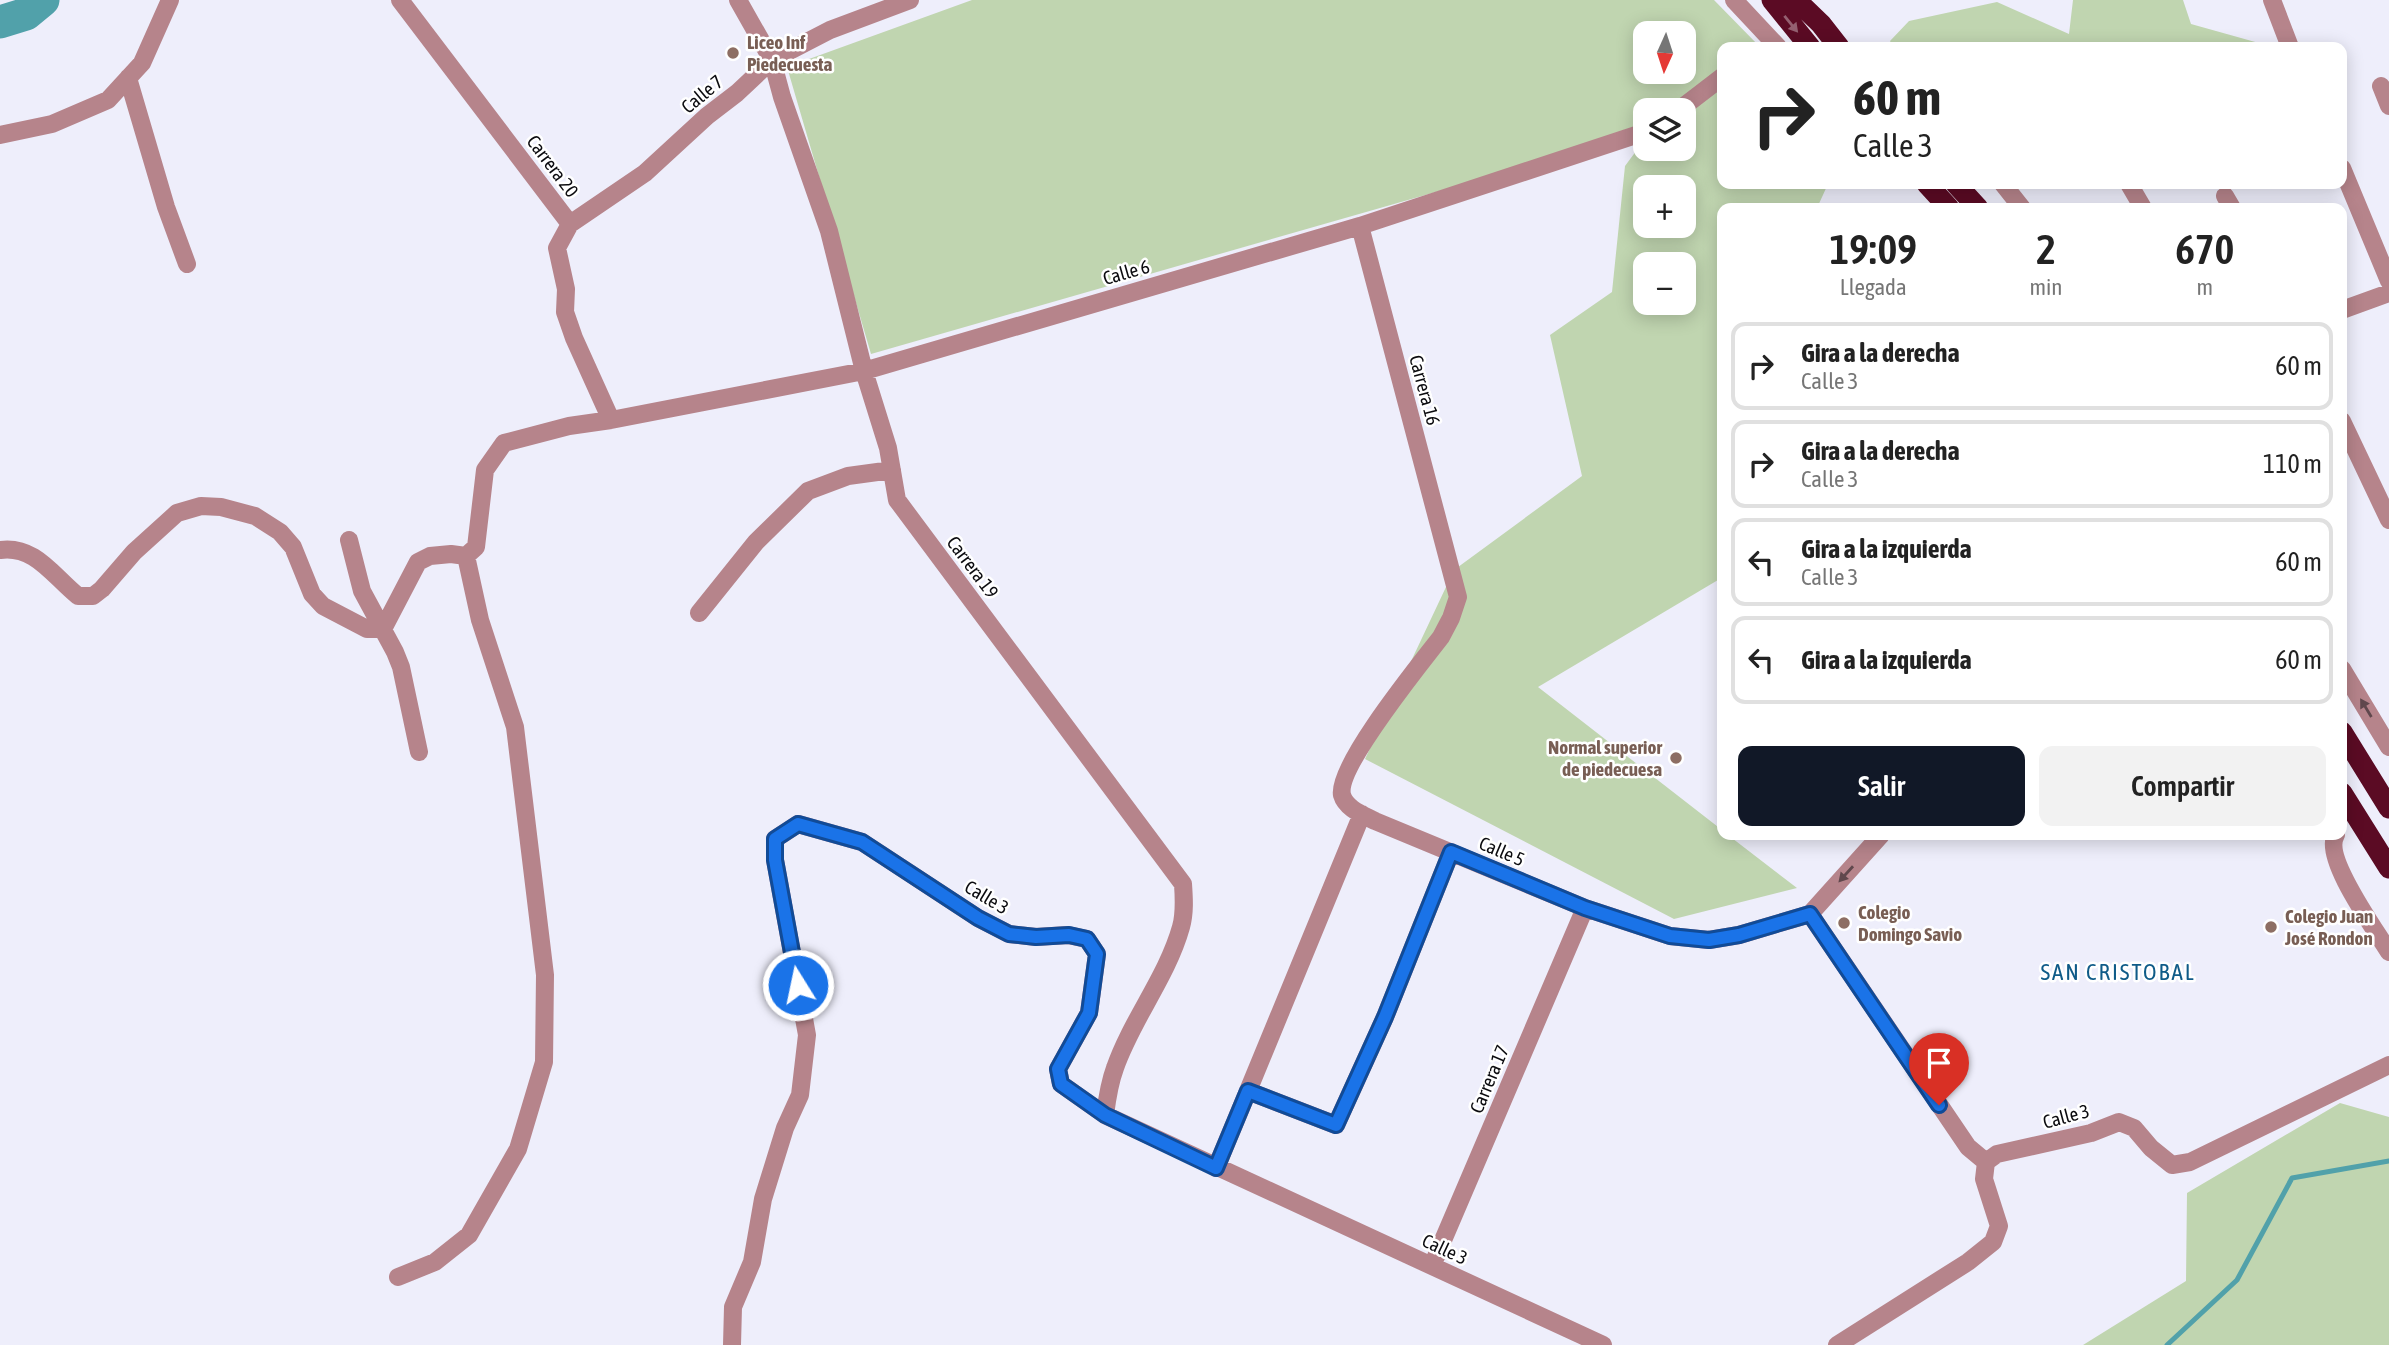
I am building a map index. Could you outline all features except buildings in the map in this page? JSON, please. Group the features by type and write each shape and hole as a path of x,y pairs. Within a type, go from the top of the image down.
{"highway":[{"path":"1772,0 1806,42"},
{"path":"1796,0 1835,42"},
{"path":"1932,189 1944,203"},
{"path":"1961,189 1973,203"},
{"path":"2347,740 2389,808"},
{"path":"2350,825 2389,869"}],"street":[{"path":"0,135 52,124 108,100 142,62 170,0"},
{"name":"Carrera 20","path":"400,0 570,224 557,248 566,289 565,312 573,338 611,420"},
{"name":"Carrera 19","path":"738,0 772,60 782,97 829,231 864,371 888,448 897,500 1183,884 1181,926 1167,961 1116,1065 1109,1085 1105,1115"},
{"path":"1734,0 1765,42"},
{"path":"1813,0 1821,24"},
{"path":"2272,0 2289,42"},
{"name":"Calle 7","path":"570,224 645,173 772,60 830,30 907,1"},
{"path":"128,78 166,207 187,264"},
{"path":"1694,98 1717,80"},
{"path":"2381,86 2389,106"},
{"name":"Calle 6","path":"611,420 864,371 1360,226 1633,136"},
{"path":"2347,180 2389,281"},
{"path":"2007,189 2018,203"},
{"name":"Carrera 16","path":"1360,226 1450,564"},
{"path":"2347,308 2389,293"},
{"path":"383,629 418,562 430,556 466,556 476,547 485,470 504,443 569,426 611,420"},
{"path":"2347,432 2389,520"},
{"path":"698,613 756,542 808,491 848,476 892,470"},
{"path":"0,550 13,548 32,554 78,596 93,596 113,578 134,552 177,513 201,506 221,507 255,516 280,532 293,547 312,594 323,606 367,629 383,629"},
{"path":"349,540 362,591 401,667 419,752"},
{"path":"398,1277 435,1262 469,1235 518,1149 544,1062 545,975 515,727 480,620 466,556"},
{"name":"Calle 5","path":"1450,564 1458,597 1451,618 1441,637 1357,754 1345,775 1341,788 1343,799 1352,808 1585,908 1670,936 1709,940 1739,935 1810,914"},
{"path":"2347,678 2389,747"},
{"path":"1216,1168 1362,814"},
{"name":"Calle 3","path":"732,1345 733,1307 751,1262 763,1199 785,1128 800,1095 807,1035 775,860 775,839 798,824 862,842 978,918 1009,934 1036,937 1069,935 1087,939 1097,954 1089,1013 1058,1069 1061,1084 1105,1115 1603,1345"},
{"path":"1837,1345 1968,1262 1993,1242 1999,1226 1984,1179 1986,1162 1968,1147 1810,914 1877,840"},
{"path":"2334,840 2332,846 2337,867 2389,952"},
{"path":"1248,1091 1336,1125 1385,1017 1451,852"},
{"name":"Carrera 17","path":"1432,1266 1585,908"},
{"name":"Calle 3","path":"1986,1162 1997,1154 2091,1133 2119,1122 2134,1128 2151,1148 2172,1165 2190,1162 2389,1065"}],"green space":[{"path":"972,0 1714,0 1755,42 1717,42 1717,189 1826,189 1819,203 1717,203 1717,581 1538,687 1717,826 1717,840 1735,840 1797,888 1674,919 1365,759 1454,570 1582,476 1550,335 1612,292 1625,166 1633,155 1633,161 1696,161 1696,98 1633,98 1633,135 871,354 787,67"},
{"path":"2073,0 2183,0 2191,24 2255,42 1890,41 1909,21 1997,2 2069,34"},
{"path":"2340,1103 2389,1117 2389,1345 2083,1345 2186,1281 2187,1193"}],"waterway":[{"path":"0,22 26,14 43,0"},
{"path":"2167,1345 2237,1280 2292,1178 2389,1161"}],"place":[{"name":"Liceo Inf Piedecuesta","path":"733,53"},
{"name":"Normal superior de piedecuesa","path":"1676,758"},
{"name":"Colegio Domingo Savio","path":"1844,923"},
{"name":"Colegio Juan José Rondon","path":"2271,927"}],"district":[{"name":"SAN CRISTOBAL","path":"2118,972"}],"route":[{"path":"798,985 775,860 775,839 798,824 862,842 978,918 1009,934 1036,937 1069,935 1087,939 1097,954 1089,1013 1058,1069 1061,1084 1105,1115 1216,1168 1248,1091 1336,1125 1385,1017 1451,852 1585,908 1670,936 1709,940 1739,935 1810,914 1939,1105"}]}
